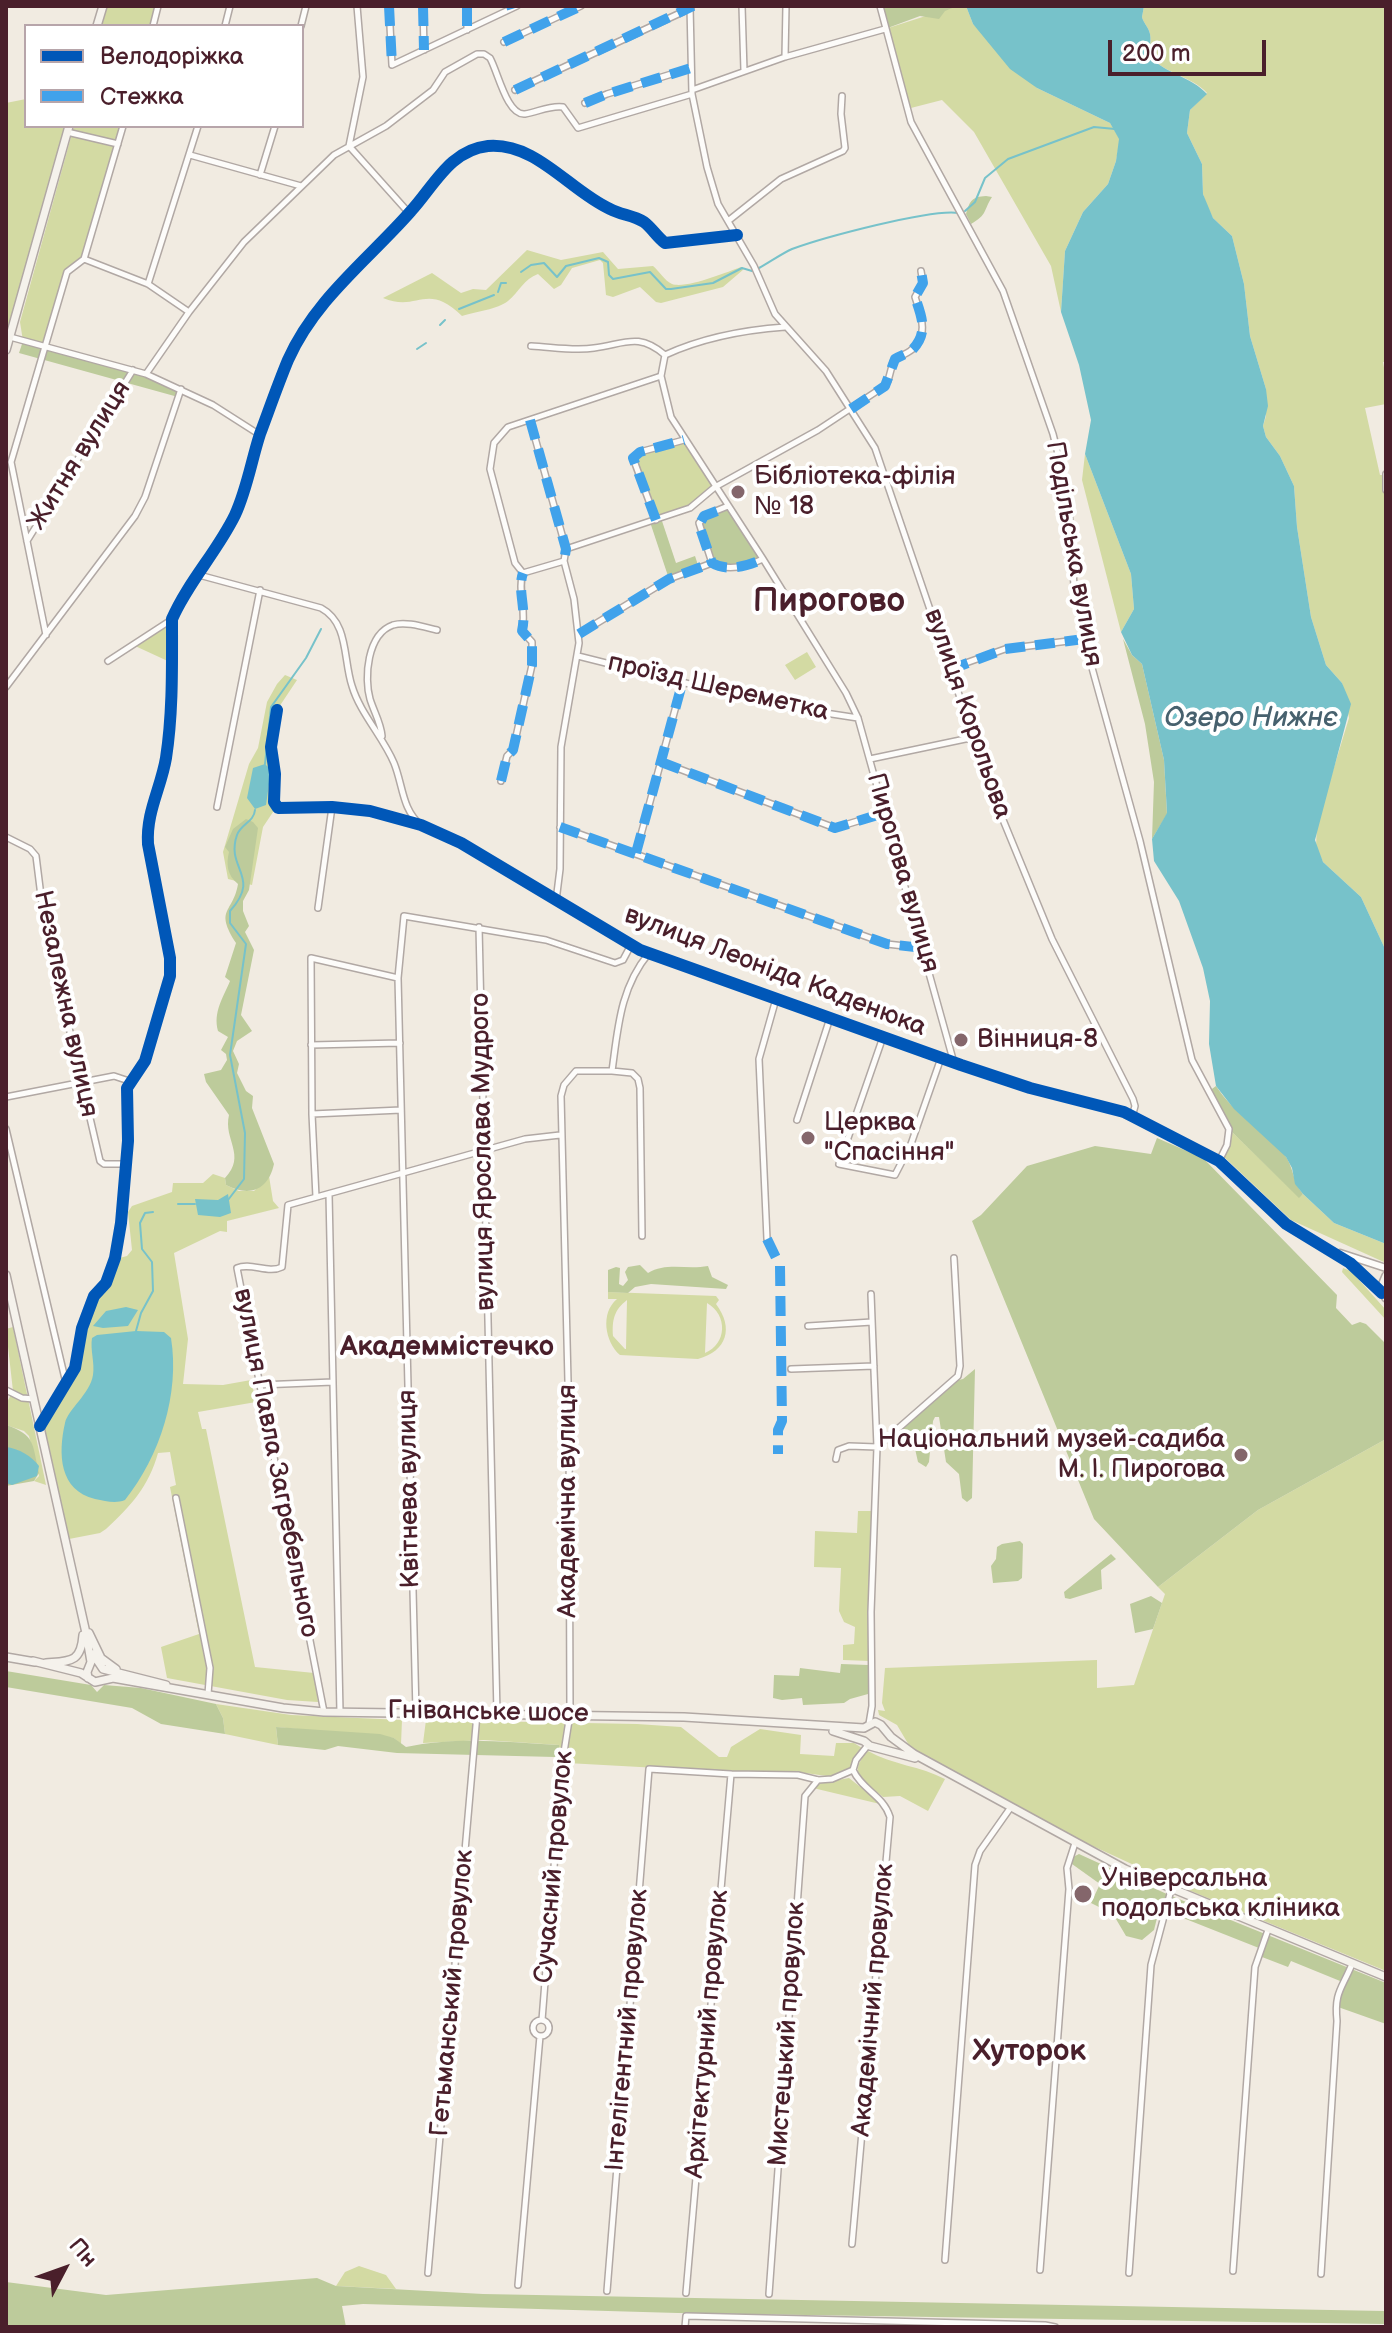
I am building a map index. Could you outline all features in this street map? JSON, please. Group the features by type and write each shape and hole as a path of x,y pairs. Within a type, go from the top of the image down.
{"main road":[{"path":"6,350 68,129"},
{"path":"6,1275 9,1304 35,1400 83,1621 93,1657 101,1668 101,1680"},
{"path":"1384,1296 1382,1282 1386,1276"},
{"path":"46,1663 76,1657 82,1647 83,1621"},
{"path":"83,1621 96,1651 105,1662 115,1669 157,1682"},
{"path":"86,1633 91,1657 88,1671"},
{"path":"6,1657 88,1671"},
{"path":"33,1661 81,1673 88,1671"},
{"name":"Гніванське шосе","path":"178,1689 101,1668 88,1671 92,1681 113,1678 283,1708 324,1712 684,1717 800,1725 866,1726 879,1723 886,1733 914,1754 1075,1843 1171,1890 1386,1977"},
{"name":"Гніванське шосе","path":"800,1725 840,1732 943,1769"},
{"path":"866,1726 869,1744 884,1742 886,1733"}],"street":[{"path":"349,146 363,77 357,6"},
{"path":"389,6 392,65 513,7"},
{"path":"423,6 424,50"},
{"path":"467,6 467,30"},
{"path":"504,42 581,6"},
{"path":"742,6 744,71"},
{"path":"785,57 786,6"},
{"name":"Подільська вулиця","path":"880,6 911,122 1003,291 1053,434 1068,494 1074,586 1084,639 1140,841 1192,1060 1229,1129 1227,1145 1219,1161"},
{"path":"515,90 691,7"},
{"name":"вулиця Корольова","path":"691,7 692,92 711,185 718,204 754,266 773,310 826,371 875,448 970,727 970,738 1052,939 1133,1099 1132,1117"},
{"path":"146,374 189,312 244,242 301,186 334,155 382,129 431,92 445,72 479,54 486,55 492,61 516,112 522,114 563,107 578,128 692,92 785,57 885,29"},
{"path":"585,103 691,68"},
{"path":"728,221 781,179 843,151 842,96"},
{"path":"46,635 11,462 67,272 84,259 122,128"},
{"path":"148,284 197,128"},
{"path":"260,175 274,128"},
{"path":"68,129 118,144"},
{"path":"349,146 409,213"},
{"path":"108,661 172,619 233,519 244,495 260,435 289,359 303,333 340,282 409,213 456,158 477,148 494,146 527,154 611,210 647,224 665,243 737,235"},
{"path":"190,155 301,186"},
{"path":"84,259 148,284 189,312"},
{"path":"566,549 690,508 715,487 851,409 885,386 895,359 910,351 917,342 924,320 915,297 923,283 921,271"},
{"path":"531,346 592,348 639,341 650,343 665,355 743,330 786,327"},
{"path":"10,337 146,374 213,405 260,435"},
{"name":"Пирогова вулиця","path":"665,355 661,376 669,412 846,693 858,718 954,1063"},
{"name":"Житня вулиця","path":"27,541 133,370"},
{"path":"523,573 511,557 493,484 490,459 499,435 508,427 661,376"},
{"path":"6,687 135,516 145,497 181,389"},
{"path":"530,420 566,549 564,561 579,634 578,656 563,731 560,869 556,901"},
{"path":"656,520 634,457 640,452 684,440"},
{"path":"1386,474 1386,490"},
{"path":"728,506 704,516 699,523 712,563 720,567 748,566 763,559"},
{"path":"523,573 564,561"},
{"path":"579,634 669,579 712,563"},
{"path":"501,781 507,756 513,750 532,665 532,642 522,631 525,609 520,583 523,573"},
{"path":"199,575 260,590 331,613 338,623 352,687 395,765 408,810 421,825"},
{"path":"217,807 260,590"},
{"path":"40,1426 76,1365 79,1338 93,1299 106,1283 115,1258 126,1164 126,1091 129,1081 144,1064 170,976 170,958 147,825 163,778 170,734 172,619"},
{"path":"383,741 367,679 376,640 386,628 397,624 437,630"},
{"path":"949,670 1005,649 1084,639"},
{"name":"проїзд Шереметка","path":"578,656 773,705 858,718"},
{"path":"636,853 682,684"},
{"name":"вулиця Леоніда Каденюка","path":"277,710 271,747 276,806 281,809 332,807 370,811 421,825 461,843 631,945 954,1063"},
{"path":"870,759 970,738"},
{"path":"661,762 835,828 884,813"},
{"path":"318,908 332,807"},
{"path":"560,827 887,944 923,948"},
{"name":"Незалежна вулиця","path":"6,837 30,849 36,856 44,920 100,1161 104,1164 126,1164"},
{"name":"Квітнева вулиця","path":"416,1712 398,978 404,916 479,927"},
{"path":"479,927 554,942 615,963 623,960 631,945"},
{"name":"вулиця Ярослава Мудрого","path":"479,927 497,1713"},
{"path":"642,1236 640,1088 638,1079 632,1073 612,1071 627,988 649,953"},
{"path":"316,1197 311,958 398,978"},
{"path":"767,1239 759,1059 776,999"},
{"path":"797,1120 830,1018"},
{"path":"883,1037 839,1164 895,1175 911,1144 941,1058"},
{"path":"311,1045 400,1043"},
{"path":"954,1063 1030,1088 1117,1110 1219,1161 1292,1229 1350,1263 1384,1296"},
{"name":"Академічна вулиця","path":"570,1714 569,1422 561,1096 564,1085 576,1071 612,1071"},
{"path":"6,1097 114,1076 129,1081"},
{"path":"312,1114 401,1110"},
{"path":"6,1129 66,1383"},
{"name":"вулиця Павла Загребельного","path":"324,1712 237,1268 244,1265 279,1269 284,1262 288,1205 484,1149 532,1137 560,1135"},
{"path":"329,1194 340,1712"},
{"path":"1333,1251 1386,1268"},
{"path":"836,1459 838,1450 849,1446 877,1447 958,1376 954,1258"},
{"path":"866,1726 872,1706 871,1612 877,1447 871,1294"},
{"path":"808,1326 872,1322"},
{"path":"791,1369 874,1366"},
{"path":"260,1385 333,1382"},
{"path":"6,1390 35,1400"},
{"path":"176,1498 210,1668 208,1694"},
{"path":"872,1706 879,1723"},
{"name":"Гетьманський провулок","path":"428,2273 477,1714"},
{"name":"Сучасний провулок","path":"542,2020 562,1765 570,1714"},
{"path":"731,1774 832,1779 853,1770 856,1760 869,1744"},
{"name":"Інтелігентний провулок","path":"607,2291 649,1769 731,1774"},
{"name":"Академічний провулок","path":"852,2244 890,1817 883,1801 857,1780 853,1770"},
{"name":"Архітектурний провулок","path":"686,2293 731,1774"},
{"name":"Мистецький провулок","path":"769,2294 805,1796 818,1780"},
{"path":"945,2260 975,1865 980,1851 1011,1807"},
{"path":"1040,2270 1069,1889 1067,1868 1075,1843"},
{"path":"1129,2273 1151,1965 1171,1890"},
{"path":"1233,2271 1255,1967 1268,1930"},
{"path":"1321,2274 1337,2021 1335,2004 1336,1995 1352,1964"},
{"path":"542,2020 549,2030 540,2036 533,2028 535,2023 542,2020"},
{"path":"518,2285 540,2036"},
{"path":"685,2327 686,2316 1055,2327"}],"green space":[{"path":"107,6 158,6 154,24 102,24"},
{"path":"880,6 957,6 945,11 939,19 920,16 885,29"},
{"path":"957,6 966,6 973,24 1037,88 1110,123 1120,139 1108,184 1083,212 1065,251 1061,312 1051,266 974,132 942,100 907,109 885,29"},
{"path":"1144,6 1386,6 1386,362 1383,362 1386,404 1365,408 1380,475 1386,475 1386,951 1361,897 1323,862 1316,847 1317,823 1349,718 1342,683 1326,665 1311,617 1294,486 1263,426 1266,389 1250,336 1244,284 1232,236 1213,218 1207,206 1203,194 1202,164 1187,133 1190,110 1207,93 1153,59 1150,34 1142,17"},
{"path":"24,99 24,128 64,128 6,335 6,103"},
{"path":"73,128 122,128 84,259 67,272 44,346 23,341 20,322"},
{"path":"992,197 980,218 971,224 966,214 970,202"},
{"path":"527,250 561,260 603,252 618,269 653,266 669,283 678,285 741,267 744,269 723,287 661,303 640,287 613,297 606,295 603,263 600,260 572,268 561,285 554,289 538,274 504,304 462,316 439,301 395,302 383,298 432,273 461,293 473,289 486,290"},
{"path":"23,341 133,370 181,389 178,397 19,353"},
{"path":"684,440 715,487 690,508 656,520 634,463 635,455"},
{"path":"1085,454 1131,574 1134,609 1121,632 1082,480"},
{"path":"728,506 763,559 748,566 715,566 700,520"},
{"path":"661,518 676,563 695,556 699,568 669,579 650,522"},
{"path":"172,619 172,663 133,645"},
{"path":"1123,639 1132,655 1142,664 1164,760 1167,814 1152,839 1154,782 1145,724"},
{"path":"807,652 816,667 795,680 785,665"},
{"path":"285,675 297,680 277,710 272,733 275,809 263,827 252,885 228,879 223,852 249,764 258,748 267,702"},
{"path":"246,819 258,828 249,890 243,901 249,926 245,932 254,950 241,1015 252,1031 237,1041 233,1051 239,1064 237,1073 246,1091 253,1096 252,1108 274,1164 262,1186 242,1191 226,1185 225,1178 234,1162 229,1115 206,1082 204,1074 221,1070 227,1060 221,1050 228,1037 218,1031 217,1018 230,981 225,977 236,943 226,917 238,884 230,873 229,852 225,847 233,829"},
{"path":"1216,1086 1231,1105 1284,1154 1303,1194 1299,1198 1229,1129 1209,1091"},
{"path":"1229,1129 1299,1197 1303,1194 1334,1223 1386,1244 1386,1263 1291,1220 1223,1156"},
{"path":"1157,1138 1203,1158 1337,1295 1336,1308 1352,1325 1360,1322 1366,1324 1386,1344 1386,1439 1258,1510 1158,1587 1094,1519 972,1221 1027,1166 1095,1146 1151,1154"},
{"path":"213,1174 225,1178 226,1185 239,1191 254,1191 269,1176 273,1201 279,1208 227,1221 227,1232 220,1231 174,1253 188,1339 183,1384 223,1385 251,1380 256,1402 198,1412 202,1429 206,1429 255,1667 314,1673 318,1702 287,1700 167,1678 161,1647 199,1634 170,1487 176,1485 170,1452 158,1453 150,1476 138,1495 106,1529 69,1539 41,1426 75,1368 79,1338 93,1299 106,1283 116,1259 127,1256 132,1250 128,1212 132,1206 172,1192 173,1183 203,1183"},
{"path":"640,1265 648,1273 669,1267 708,1266 712,1277 728,1285 726,1289 651,1284 635,1287 628,1293 608,1292 608,1270 620,1268 619,1284 623,1286 628,1280 625,1272 628,1267"},
{"path":"1343,1268 1351,1271 1386,1310 1386,1320 1342,1272"},
{"path":"608,1292 716,1296 719,1300 716,1304 725,1322 725,1338 716,1350 698,1359 620,1355 611,1343 606,1327 608,1312 617,1299 608,1299","holes":["627,1300 626,1349 625,1349 613,1336 613,1325 617,1312","707,1303 719,1315 722,1329 718,1343 705,1353"]},
{"path":"13,1327 46,1485 34,1481 39,1476 29,1436 6,1425 6,1404 13,1391 6,1329"},
{"path":"975,1369 972,1498 967,1502 962,1498 959,1474 946,1462 939,1417 933,1421 926,1467 918,1462 911,1431 894,1444 887,1439 954,1381 963,1379"},
{"path":"6,1425 23,1433 31,1442 39,1473 34,1481 6,1486"},
{"path":"1386,1439 1386,1971 1186,1889 1084,1842 910,1747 897,1725 879,1715 878,1710 885,1711 882,1703 885,1668 1097,1660 1097,1688 1134,1685 1165,1594 1158,1587 1258,1510"},
{"path":"858,1511 874,1511 870,1661 843,1660 843,1645 854,1644 855,1627 844,1622 839,1611 841,1568 814,1567 815,1531 857,1533"},
{"path":"1020,1541 1023,1544 1022,1578 993,1583 991,1566 996,1559 997,1547"},
{"path":"1111,1554 1116,1559 1101,1570 1102,1589 1065,1598 1064,1592"},
{"path":"1151,1596 1162,1603 1153,1629 1135,1633 1130,1604"},
{"path":"841,1664 868,1665 868,1694 844,1703 803,1705 802,1698 773,1698 774,1675 799,1676 800,1668 840,1673"},
{"path":"6,1671 91,1685 97,1692 104,1685 141,1688 216,1704 223,1718 225,1734 161,1724 132,1708 6,1687"},
{"path":"216,1704 291,1715 402,1720 401,1744 394,1738 276,1727 278,1745 225,1734 223,1718"},
{"path":"426,1720 681,1727 719,1757 727,1757 731,1747 760,1729 801,1735 800,1754 834,1756 836,1743 854,1743 862,1748 850,1769 834,1777 798,1772 731,1772 567,1763 555,1757 559,1755 559,1745 484,1740 423,1743"},
{"path":"276,1727 380,1734 394,1738 406,1747 463,1741 559,1745 560,1755 397,1753 338,1746 325,1750 278,1745"},
{"path":"868,1751 945,1779 928,1811 900,1796 883,1797 860,1777 858,1766"},
{"path":"849,1778 880,1804 813,1788 821,1783"},
{"path":"1079,1854 1169,1895 1386,1983 1386,2024 1338,2007 1345,1983 1291,1961 1288,1967 1262,1957 1264,1950 1173,1914 1159,1910 1154,1930 1142,1940 1126,1936 1113,1914 1091,1903 1100,1884 1072,1864 1073,1857"},
{"path":"359,2266 386,2275 396,2289 336,2286 345,2272"},
{"path":"317,2278 336,2286 483,2294 1384,2311 1384,2324 678,2313 363,2304 342,2306 346,2327 6,2327 6,2282 106,2295"}],"water":[{"name":"Озеро Нижнє","path":"966,6 1144,6 1142,17 1150,34 1153,59 1207,94 1190,110 1187,133 1202,164 1203,194 1213,218 1232,236 1244,284 1250,336 1266,389 1268,406 1263,426 1294,486 1311,617 1326,665 1342,683 1351,704 1315,840 1323,862 1361,897 1386,951 1386,1244 1334,1223 1295,1184 1286,1157 1234,1109 1216,1086 1209,1044 1210,1001 1203,968 1179,901 1154,861 1152,839 1167,813 1164,760 1142,664 1132,655 1121,632 1134,609 1131,574 1085,454 1091,420 1079,365 1061,312 1065,251 1083,212 1108,184 1119,139 1110,123 1037,88 1010,69 973,24"},
{"path":"265,764 271,770 266,805 255,809 247,798 253,768"},
{"path":"228,1194 231,1213 220,1217 198,1215 195,1199 218,1200"},
{"path":"126,1307 138,1310 128,1326 93,1326 106,1311"},
{"path":"136,1331 164,1332 171,1338 173,1381 170,1402 148,1464 125,1500 95,1499 74,1488 64,1469 62,1447 65,1423 91,1382 92,1338"},
{"path":"6,1447 33,1459 39,1466 37,1476 12,1485 6,1483"}],"waterway":[{"path":"965,211 975,202 985,178 1008,159 1094,127 1115,129"},
{"path":"759,268 792,249 827,238 902,219 959,213"},
{"path":"521,272 531,265 544,263 557,277 566,266 599,258 608,262 609,275 613,279 650,272 666,289 671,289 713,283 742,268 752,271"},
{"path":"498,292 501,283 506,283"},
{"path":"459,309 494,295"},
{"path":"440,325 445,320"},
{"path":"417,349 426,343"},
{"path":"265,764 271,707 306,658 321,629"},
{"path":"228,1200 244,1179 245,1133 230,1055 246,944 230,923 230,911 243,889 235,856 237,835 255,810"},
{"path":"178,1204 195,1204"},
{"path":"136,1331 141,1313 153,1291 152,1262 142,1249 140,1223 145,1213 153,1212"}],"marked path":[{"path":"389,6 392,65"},
{"path":"423,6 424,50"},
{"path":"467,6 467,30"},
{"path":"504,42 581,6"},
{"path":"515,90 693,6"},
{"path":"585,103 691,68"},
{"path":"851,409 885,386 895,359 911,351 918,343 922,323 915,297 923,283 921,271"},
{"path":"530,420 566,549 564,561"},
{"path":"656,520 633,458 640,452 684,440"},
{"path":"717,511 704,516 699,525 712,563 731,568 763,559"},
{"path":"579,634 669,579 712,563"},
{"path":"501,781 507,756 513,750 532,665 532,642 522,631 523,573"},
{"path":"949,670 1005,649 1084,639"},
{"path":"636,853 682,684"},
{"path":"661,762 835,828 884,813"},
{"path":"560,827 887,944 923,948"},
{"path":"767,1239 780,1266 782,1421 778,1430 778,1454"}],"cycle path":[{"path":"40,1426 75,1368 82,1328 94,1296 106,1283 115,1258 128,1141 127,1088 145,1061 170,976 170,958 148,832 168,741 172,619 235,515 260,434 299,338 327,299 411,211 444,171 463,154 475,149 505,147 537,159 595,201 644,222 665,243 737,235"},
{"path":"277,710 271,747 275,774 274,802 278,808 332,807 370,811 421,825 461,843 640,950 961,1065 1030,1088 1124,1112 1219,1161 1286,1224 1350,1263 1382,1293"}],"place":[{"name":"Бібліотека-філія № 18","path":"738,492"},
{"name":"Вінниця-8","path":"961,1040"},
{"name":"Церква \"Спасіння\"","path":"808,1138"},
{"name":"Національний музей-садиба М. І. Пирогова","path":"1241,1455"},
{"name":"Універсальна подольська кліника","path":"1083,1894"}],"district":[{"name":"Пирогово","path":"829,602"},
{"name":"Академмістечко","path":"447,1348"},
{"name":"Хуторок","path":"1029,2052"}]}
